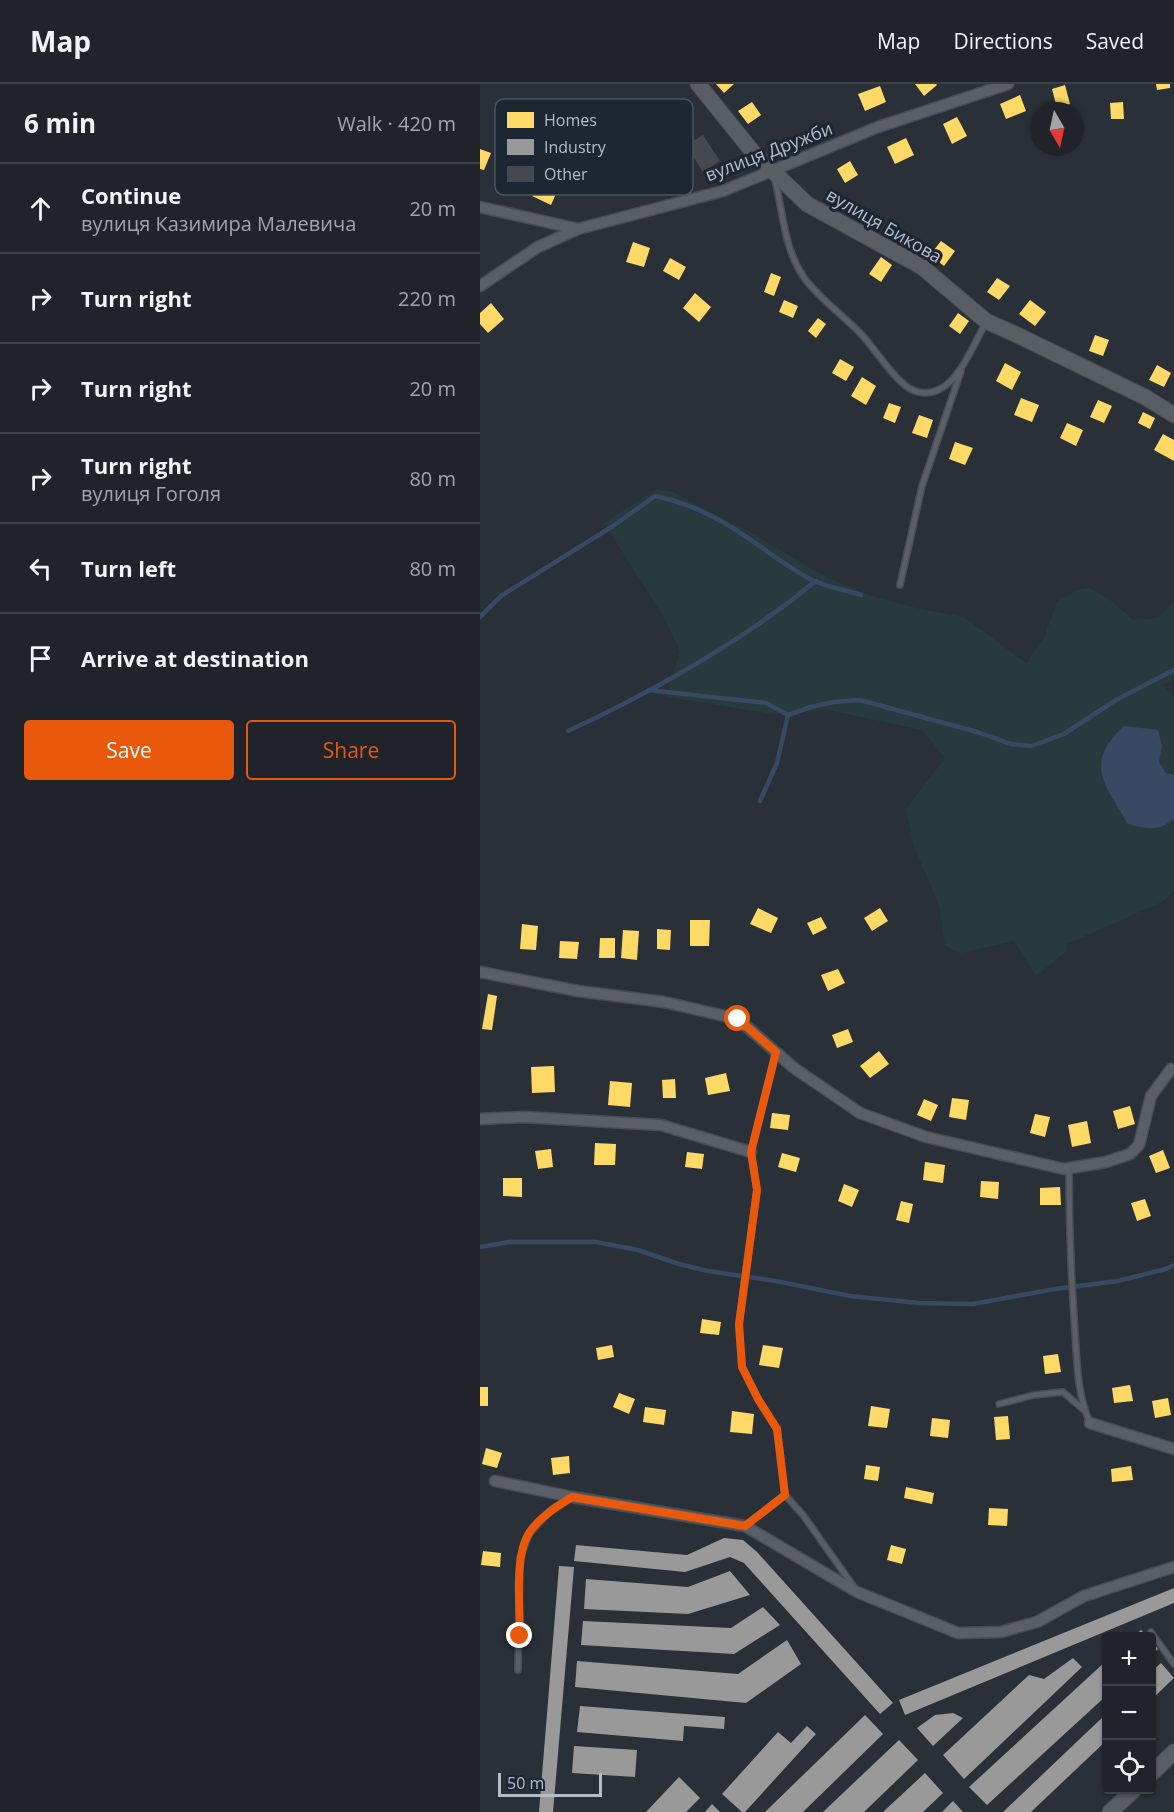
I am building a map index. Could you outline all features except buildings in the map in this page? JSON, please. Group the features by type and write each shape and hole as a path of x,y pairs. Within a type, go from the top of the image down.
{"street":[{"name":"вулиця Бикова","path":"698,84 752,151 807,204 922,267 986,321 1145,397 1174,415"},
{"name":"вулиця Дружби","path":"480,286 538,247 578,229 723,191 878,127 1008,84"},
{"path":"480,207 578,229"},
{"path":"480,972 578,991 664,1002 738,1019 794,1068 860,1113 926,1137 1069,1170 1130,1154 1139,1145 1151,1096 1171,1069"},
{"path":"480,1119 523,1117 660,1125 751,1152"},
{"path":"1090,1423 1174,1449"},
{"path":"495,1481 572,1497 745,1526 857,1592 958,1634 1001,1632 1036,1622 1084,1596 1174,1567"},
{"path":"1156,1769 1174,1752"},
{"path":"1110,1812 1130,1794"}],"lane":[{"path":"772,169 788,244 803,277 862,335 884,364 907,387 924,394 942,389 962,367"},
{"path":"900,585 922,486 962,367 986,321"},
{"path":"776,1052 751,1152 757,1190 739,1324 742,1367 777,1429 785,1495 803,1515 857,1592"},
{"path":"1069,1170 1070,1264 1078,1373 1084,1410 1090,1423"},
{"path":"999,1404 1034,1395 1063,1392 1084,1410"},
{"path":"745,1526 785,1495"},
{"path":"518,1670 520,1558 529,1534 552,1509 572,1497"},
{"path":"1156,1639 1174,1664"}],"green space":[{"path":"657,489 673,492 750,532 817,572 862,593 916,608 964,617 1026,663 1044,638 1057,602 1077,590 1089,588 1109,599 1133,620 1158,618 1174,602 1174,679 1163,685 1174,697 1174,891 1162,902 1067,944 1066,952 1036,976 1014,941 961,953 945,946 939,905 914,847 906,809 945,758 922,730 828,710 773,714 667,697 680,651 663,616 604,523"}],"water":[{"path":"1124,726 1158,730 1162,746 1159,762 1166,773 1174,775 1174,819 1157,828 1128,824 1102,774 1101,763 1104,752 1111,739"}],"waterway":[{"path":"480,617 501,596 613,526 655,496 688,506 719,520 812,580 861,595"},
{"path":"568,731 697,664 758,624 816,581"},
{"path":"760,801 777,763 788,715 811,707 860,700 977,732 1011,744 1031,746 1064,734 1116,700 1174,670"},
{"path":"648,690 766,703 788,715"},
{"path":"480,1247 509,1242 596,1242 638,1250 708,1271 776,1281 850,1296 919,1303 973,1304 1055,1289 1118,1281 1174,1265"}],"route":[{"path":"520,1636 520,1558 529,1534 552,1509 572,1497 745,1526 785,1495 777,1429 742,1367 739,1324 757,1190 751,1152 776,1052 738,1019"}]}
